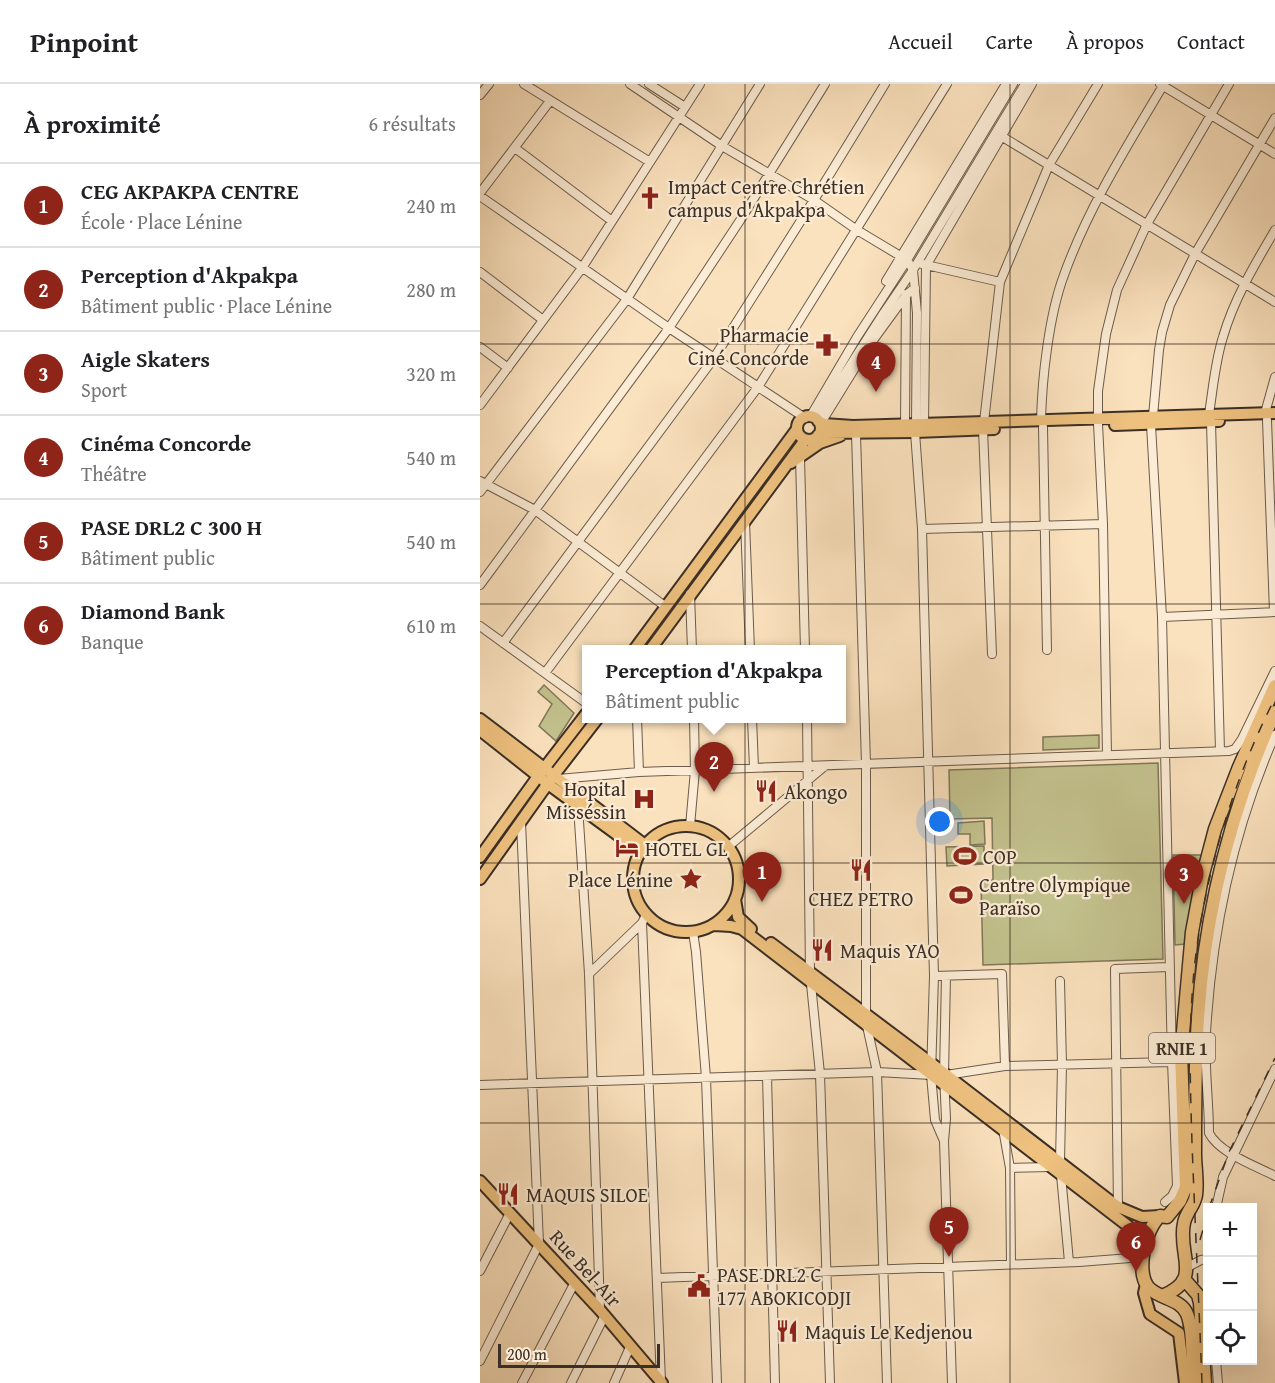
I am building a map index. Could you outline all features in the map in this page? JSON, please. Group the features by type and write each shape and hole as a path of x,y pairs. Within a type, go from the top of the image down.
{"highway":[{"name":"RNIE 1","path":"1144,1251 1149,1228 1180,1201 1186,1187 1181,1054 1192,932 1202,878 1224,804 1257,723 1275,686"},
{"name":"RNIE 1","path":"1182,1236 1186,1215 1194,1203 1196,1193 1198,1017 1204,956 1219,873 1242,792 1275,712"},
{"name":"RNIE 1","path":"1164,1217 1177,1226 1182,1236 1185,1274 1198,1294 1204,1383"},
{"path":"1144,1251 1146,1284 1151,1290 1180,1305 1187,1314 1190,1327 1193,1383"},
{"path":"1162,1296 1176,1291 1183,1284 1185,1274"}],"main road":[{"path":"638,645 797,429 799,422 813,419 847,426 915,426 1271,416"},
{"path":"813,419 820,428 818,435"},
{"path":"772,483 800,457 820,443 851,434 915,426"},
{"path":"797,429 799,435 805,440 814,439 826,433 851,434"},
{"path":"654,645 805,440"},
{"path":"480,719 542,772"},
{"path":"482,850 582,719"},
{"path":"480,879 521,820 594,723"},
{"path":"480,730 553,779 643,848"},
{"path":"553,779 578,806 643,848"},
{"path":"714,925 729,911 739,887 739,871 729,846 712,832 690,826 665,830 643,848 634,868 633,884 644,919 680,932 693,932 714,925 742,929 811,984 931,1063 944,1080 1003,1129 1118,1207 1142,1216 1164,1217"},
{"path":"735,899 736,911 741,921 810,972 931,1075 944,1080 1056,1165 1061,1175 1128,1226 1144,1251"},
{"name":"Rue Bel-Air","path":"480,1180 575,1282 662,1382"},
{"path":"1146,1284 1144,1293 1150,1314 1179,1333 1185,1383"},
{"path":"1150,1314 1150,1302 1162,1296"}],"street":[{"path":"480,95 489,84"},
{"path":"524,84 650,162"},
{"path":"630,84 722,146 769,172 904,259 913,270 917,313 915,426"},
{"path":"649,84 685,107"},
{"path":"480,405 582,267 700,84"},
{"path":"480,492 483,483 627,300 760,84"},
{"path":"480,585 669,328 825,84"},
{"path":"503,643 714,358 885,84"},
{"path":"545,674 758,387 947,84"},
{"path":"813,419 856,337 900,269 1006,84"},
{"path":"813,419 818,393 1013,84"},
{"path":"915,426 922,264 1025,84"},
{"path":"813,419 913,270 922,264 1032,84"},
{"path":"992,654 984,425 1000,282 1049,165 1098,84"},
{"path":"1107,755 1098,391 1110,311 1123,275 1147,224 1229,84"},
{"path":"1047,650 1043,386 1055,303 1064,275 1099,194 1162,85 1275,154"},
{"path":"549,101 480,195 627,300 758,387 813,419"},
{"path":"1165,1202 1172,1196 1177,1186 1162,617 1152,420 1162,332 1170,305 1195,254 1275,118"},
{"path":"1001,136 1275,302"},
{"path":"514,148 612,221"},
{"path":"1225,751 1216,615 1210,418 1222,340 1244,284 1275,230"},
{"path":"922,264 1000,282"},
{"path":"900,269 905,282 922,529 934,976 931,1075 935,1120 944,1141"},
{"path":"480,272 543,320"},
{"path":"813,419 906,295 915,288"},
{"path":"480,347 508,368"},
{"path":"1162,617 1274,612 1271,416 1275,377"},
{"path":"851,434 866,764 866,1020 877,1072 887,1383"},
{"path":"800,457 805,645"},
{"path":"483,483 535,510 666,607"},
{"path":"745,520 750,645"},
{"path":"922,529 1103,524"},
{"path":"690,594 692,645"},
{"path":"480,626 582,700"},
{"path":"553,779 639,772 1225,751 1234,749 1242,739 1275,671"},
{"path":"637,723 639,772"},
{"path":"690,826 695,770 694,723"},
{"path":"752,723 754,768"},
{"path":"807,723 810,972"},
{"path":"1275,735 1271,753 1240,831 1225,885 1213,959 1206,1033 1209,1133 1217,1145 1275,1176"},
{"path":"729,846 825,766"},
{"path":"571,1383 602,1312 589,974 578,806"},
{"path":"480,1361 539,1244 534,1083 521,820"},
{"path":"589,974 644,919"},
{"path":"644,919 662,1382"},
{"path":"693,932 706,1078 717,1383"},
{"path":"1118,1207 1115,969 1170,967"},
{"path":"934,976 1002,974 1005,1066"},
{"path":"946,975 944,1141 952,1383"},
{"path":"1010,1168 1056,1165 1062,1065 1060,981"},
{"path":"811,984 820,1074 830,1383"},
{"path":"944,1080 1005,1066 1172,1062"},
{"path":"1217,1203 1223,1177 1275,1069"},
{"path":"480,1085 877,1072 931,1075"},
{"path":"767,1076 775,1383"},
{"path":"1003,1129 1010,1168 1011,1264"},
{"path":"1061,1175 1069,1262"},
{"path":"480,1271 510,1213"},
{"path":"657,1278 1069,1262 1144,1251"},
{"path":"1185,1253 1203,1259"},
{"path":"1185,1274 1203,1262"},
{"path":"522,1383 575,1282"},
{"path":"614,1383 630,1347"},
{"path":"1216,1365 1218,1383"}],"shaded area":[{"path":"544,685 574,713 556,741 539,726 552,704 538,692"},
{"path":"1099,735 1099,748 1043,750 1043,737"},
{"path":"1158,763 1163,959 983,965 981,881 993,880 992,818 950,819 949,770"},
{"path":"984,821 985,844 970,845 970,834 958,834 958,823"},
{"name":"COP","path":"984,846 984,864 947,866 946,847"},
{"path":"1173,855 1202,855 1186,944 1175,945"}],"railway":[{"path":"1202,1383 1191,1096 1193,977 1201,920 1215,855 1235,791 1275,698"},
{"path":"1211,1203 1229,1152 1275,1058"},
{"path":"1200,1240 1203,1230"}],"place":[{"name":"Impact Centre Chrétien campus d'Akpakpa","path":"650,198"},
{"name":"Pharmacie Ciné Concorde","path":"827,345"},
{"name":"Cinéma Concorde","path":"876,392"},
{"name":"Akongo","path":"766,791"},
{"name":"Perception d'Akpakpa","path":"714,792"},
{"name":"Hopital Misséssin","path":"644,799"},
{"name":"HOTEL GL","path":"627,848"},
{"name":"COP","path":"965,856"},
{"name":"CHEZ PETRO","path":"861,870"},
{"name":"Place Lénine","path":"691,879"},
{"name":"Centre Olympique Paraïso","path":"961,895"},
{"name":"CEG AKPAKPA CENTRE","path":"762,902"},
{"name":"Aigle Skaters","path":"1184,904"},
{"name":"Maquis YAO","path":"822,950"},
{"name":"MAQUIS SILOE","path":"508,1194"},
{"name":"PASE DRL2 C 300 H","path":"949,1257"},
{"name":"Diamond Bank","path":"1136,1272"},
{"name":"PASE DRL2 C 177 ABOKICODJI","path":"699,1286"},
{"name":"Maquis Le Kedjenou","path":"787,1331"}]}
